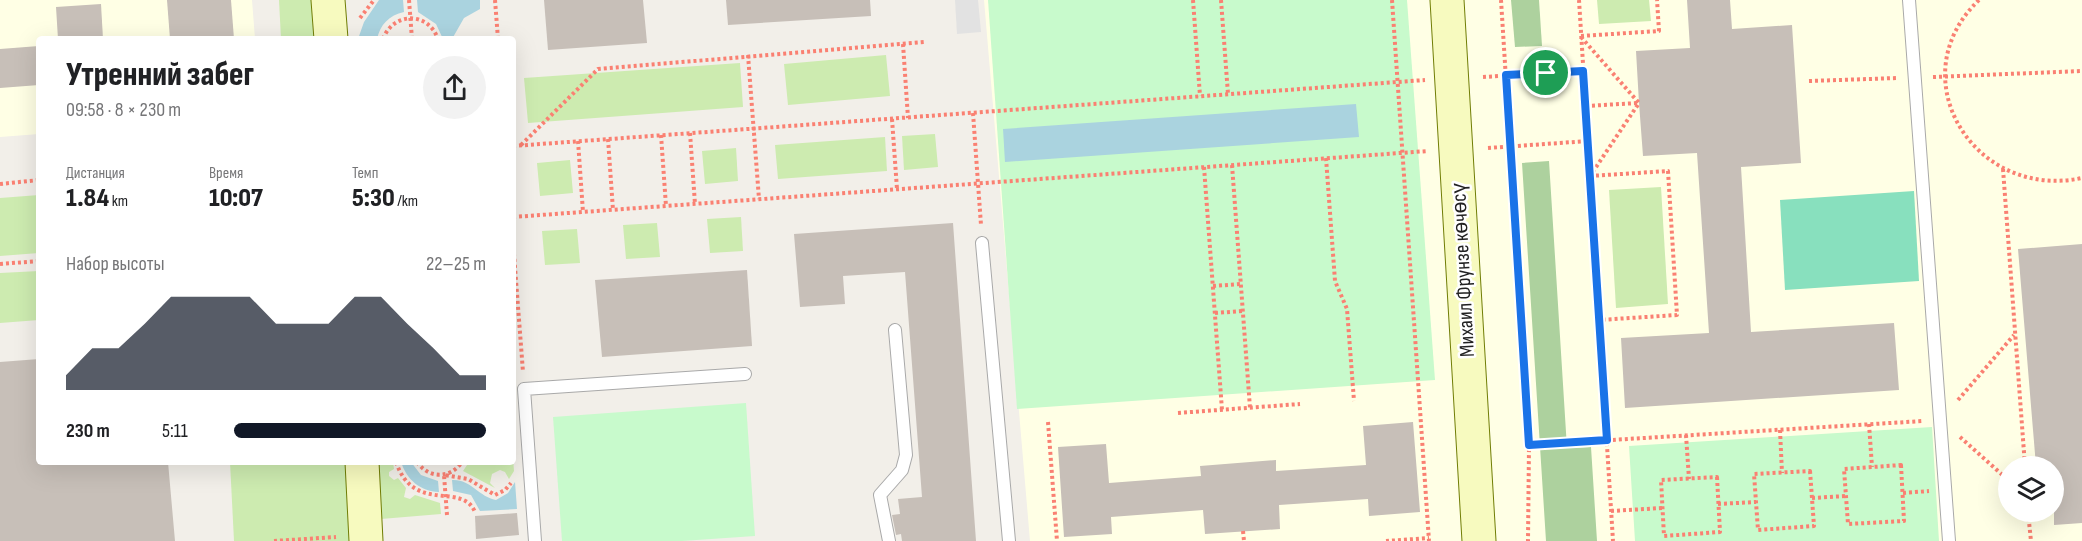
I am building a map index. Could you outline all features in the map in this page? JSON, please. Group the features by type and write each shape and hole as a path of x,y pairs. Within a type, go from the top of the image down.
{"main road":[{"path":"328,0 344,32"},
{"name":"Михаил Фрунзе көчөсү","path":"1447,0 1479,541"},
{"path":"362,465 366,538"}],"lane":[{"path":"1909,0 1950,541"},
{"path":"982,243 1009,541"},
{"path":"889,541 880,495 902,470 906,455 895,330"},
{"path":"535,541 524,389 745,374"}],"path":[{"path":"344,32 374,0"},
{"path":"409,0 412,36"},
{"path":"495,0 498,36"},
{"path":"1193,0 1200,96"},
{"path":"1221,0 1228,94"},
{"path":"1386,541 1429,540 1392,0"},
{"path":"1501,0 1529,445 1528,541"},
{"path":"1579,0 1613,541"},
{"path":"1581,36 1659,31 1657,0"},
{"path":"1979,0 1961,21 1953,38 1946,76 1953,112 1960,128 1982,156 2002,170 2030,180 2048,183 2082,178"},
{"path":"385,36 391,25 411,18 428,24 436,36"},
{"path":"1581,36 1639,103"},
{"path":"521,145 598,69 925,42"},
{"path":"903,44 908,117"},
{"path":"748,56 759,199"},
{"path":"1484,77 1583,71"},
{"path":"1809,81 2082,71"},
{"path":"516,146 1428,80"},
{"path":"1586,106 1639,103"},
{"path":"1590,176 1639,103"},
{"path":"973,112 982,243"},
{"path":"892,118 897,189"},
{"path":"690,133 695,204"},
{"path":"661,135 666,206"},
{"path":"608,139 613,210"},
{"path":"578,141 583,212"},
{"path":"1488,148 1588,141"},
{"path":"516,217 1433,150"},
{"path":"1326,158 1335,281 1347,309 1354,400"},
{"path":"1232,165 1250,408"},
{"path":"1204,167 1222,410"},
{"path":"2002,170 2024,456"},
{"path":"1590,176 1668,171 1672,226 1677,315 1599,320"},
{"path":"0,184 36,180"},
{"path":"0,264 36,261"},
{"path":"1213,286 1241,284"},
{"path":"1215,313 1243,311"},
{"path":"516,315 524,389"},
{"path":"1941,420 2015,335"},
{"path":"1178,413 1300,404"},
{"path":"1529,445 1941,420 1998,471"},
{"path":"1048,422 1057,541"},
{"path":"1869,424 1872,467"},
{"path":"1780,430 1782,473"},
{"path":"1686,435 1689,479"},
{"path":"421,465 432,474 458,476 489,494 501,494 511,483 528,454"},
{"path":"397,465 404,479 417,491 468,501 475,512"},
{"path":"444,475 457,469 460,465"},
{"path":"1900,465 1904,521 1848,524 1844,469 1872,467 1900,465"},
{"path":"1810,471 1814,526 1758,530 1754,474 1782,473 1810,471"},
{"path":"444,475 447,514"},
{"path":"1717,477 1720,532 1664,536 1661,480 1689,479 1717,477"},
{"path":"1812,498 1846,496"},
{"path":"1718,504 1756,502"},
{"path":"1611,511 1662,508"},
{"path":"2029,522 2031,541"},
{"path":"1243,531 1244,541"},
{"path":"274,541 366,538"}],"shaded area":[{"path":"0,0 252,0 255,36 36,36 36,134 0,137"},
{"path":"955,0 978,0 981,32 957,34"},
{"path":"984,0 2082,0 2082,541 1030,541"}],"green space":[{"path":"279,0 311,0 314,36 281,36"},
{"path":"988,0 1407,0 1435,380 1017,409"},
{"path":"1511,0 1539,0 1542,46 1515,47"},
{"path":"1597,0 1649,0 1651,21 1599,24"},
{"path":"886,55 890,96 788,105 784,64"},
{"path":"740,63 743,107 528,123 524,78"},
{"path":"935,134 938,167 904,170 902,136"},
{"path":"885,137 887,171 778,179 775,145"},
{"path":"736,148 738,181 705,184 702,151"},
{"path":"570,160 573,193 540,196 537,163"},
{"path":"1549,161 1567,448 1591,447 1597,541 1546,541 1522,163"},
{"path":"1661,187 1668,304 1616,308 1609,190"},
{"path":"1914,191 1919,281 1785,290 1780,200"},
{"path":"36,195 36,253 0,256 0,198"},
{"path":"741,217 743,251 710,253 707,219"},
{"path":"657,223 660,257 626,259 623,225"},
{"path":"577,229 580,263 545,265 542,231"},
{"path":"36,271 36,320 0,323 0,273"},
{"path":"746,403 755,536 682,541 562,541 553,417"},
{"path":"1932,427 1939,541 1635,541 1629,446"},
{"path":"230,465 346,465 352,541 234,541"},
{"path":"376,465 393,465 394,469 389,472 389,476 394,480 398,478 406,488 404,497 410,499 415,495 440,503 441,514 381,519"},
{"path":"467,465 514,465 514,471 509,479 505,472 500,470 492,474 490,483 495,488 463,471"}],"water":[{"path":"379,0 403,0 404,12 386,21 378,36 359,36 364,22"},
{"path":"417,0 480,0 480,9 464,18 454,36 442,36 436,24 418,12"},
{"path":"1356,104 1359,137 1005,162 1003,129"},
{"path":"402,465 413,465 421,475 438,481 439,492 420,487 407,474"},
{"path":"452,480 464,482 496,500 508,493 515,482 517,509 480,511 471,495 453,491"}],"building":[{"path":"167,0 231,0 234,36 170,36"},
{"path":"544,0 643,0 647,43 548,50"},
{"path":"726,0 870,0 871,16 728,25"},
{"path":"1687,0 1730,0 1732,29 1792,25 1801,163 1741,167 1751,332 1894,323 1899,390 1625,408 1621,338 1709,333 1697,153 1643,156 1639,103 1636,51 1690,48"},
{"path":"101,4 103,36 58,36 56,7"},
{"path":"36,46 36,85 0,88 0,49"},
{"path":"953,223 976,541 902,541 901,534 896,535 892,515 900,514 898,499 922,497 905,272 843,276 845,304 800,307 794,234"},
{"path":"2082,244 2082,523 2054,525 2054,522 2064,522 2064,456 2035,456 2018,249"},
{"path":"747,270 752,346 602,357 595,280"},
{"path":"36,359 36,465 168,465 175,541 0,541 0,362"},
{"path":"1413,422 1420,512 1369,516 1368,499 1279,505 1280,529 1205,534 1203,510 1111,517 1112,534 1064,537 1058,447 1106,444 1109,483 1201,476 1200,466 1276,460 1276,471 1366,465 1363,426"},
{"path":"517,513 519,535 476,539 475,516"}],"route":[{"path":"1583,71 1607,440 1529,445 1506,75 1546,73 1583,71"}]}
